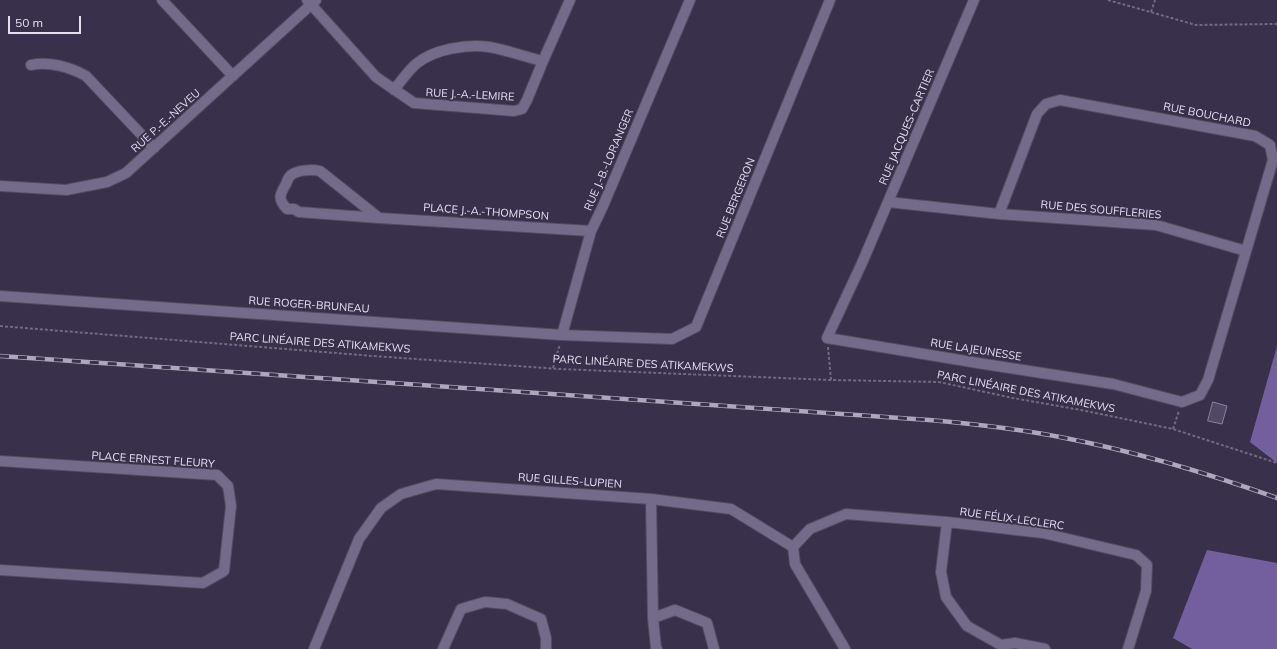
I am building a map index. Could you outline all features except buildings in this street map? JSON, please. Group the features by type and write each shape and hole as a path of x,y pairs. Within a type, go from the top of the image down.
{"street":[{"path":"162,0 233,76"},
{"name":"RUE J.-A.-LEMIRE","path":"312,2 376,77 414,103 514,112 522,109 527,100 570,0"},
{"name":"RUE J.-B.-LORANGER","path":"562,335 591,231 690,0"},
{"name":"RUE BERGERON","path":"616,337 672,339 696,327 830,0"},
{"name":"RUE JACQUES-CARTIER","path":"827,338 862,263 974,0"},
{"name":"RUE P.-E.-NEVEU","path":"0,186 66,190 107,182 126,173 312,2"},
{"path":"394,90 411,69 431,54 457,47 489,47 543,61"},
{"path":"31,65 38,63 60,66 86,76 154,148"},
{"name":"RUE BOUCHARD","path":"999,214 1037,114 1046,104 1060,100 1256,136 1270,145 1273,160 1208,380 1200,395 1182,402"},
{"name":"PLACE J.-A.-THOMPSON","path":"379,218 320,171 314,170 299,172 291,175 282,190 280,198 281,204 287,209 294,209 299,212 379,218 591,231"},
{"name":"RUE DES SOUFFLERIES","path":"888,202 999,214 1156,225 1246,251"},
{"name":"RUE ROGER-BRUNEAU","path":"0,296 562,335 616,337"},
{"name":"RUE LAJEUNESSE","path":"827,338 1113,384 1182,402"},
{"name":"PLACE ERNEST FLEURY","path":"0,462 216,475 228,486 231,506 224,571 203,583 0,570"},
{"name":"RUE GILLES-LUPIEN","path":"314,649 359,539 381,508 401,494 436,484 651,499 731,509 793,547"},
{"path":"651,499 653,618 657,649"},
{"name":"RUE FÉLIX-LECLERC","path":"793,547 810,529 846,514 947,522 1043,533 1136,555 1147,564 1146,591 1128,649"},
{"path":"947,522 941,572 944,591 946,597 967,626 1001,645 1015,643 1045,649"},
{"path":"793,547 795,564 845,649"},
{"path":"443,649 461,609 485,602 507,604 541,619 546,638 546,649"},
{"path":"653,618 675,610 707,622 714,649"}],"path":[{"path":"1108,0 1196,25 1277,24"},
{"path":"1151,12 1155,0"},
{"name":"PARC LINÉAIRE DES ATIKAMEKWS","path":"0,326 365,355 553,368 831,380 939,382 1013,398 1173,428 1277,463"},
{"path":"553,368 562,335"},
{"path":"827,338 831,380"},
{"path":"1173,428 1182,402"}],"shaded area":[{"path":"1277,346 1277,463 1250,442"},
{"path":"1207,550 1277,563 1277,649 1192,649 1173,638"}],"railway":[{"path":"0,356 929,420 980,425 1048,435 1119,450 1198,472 1277,498"}]}
